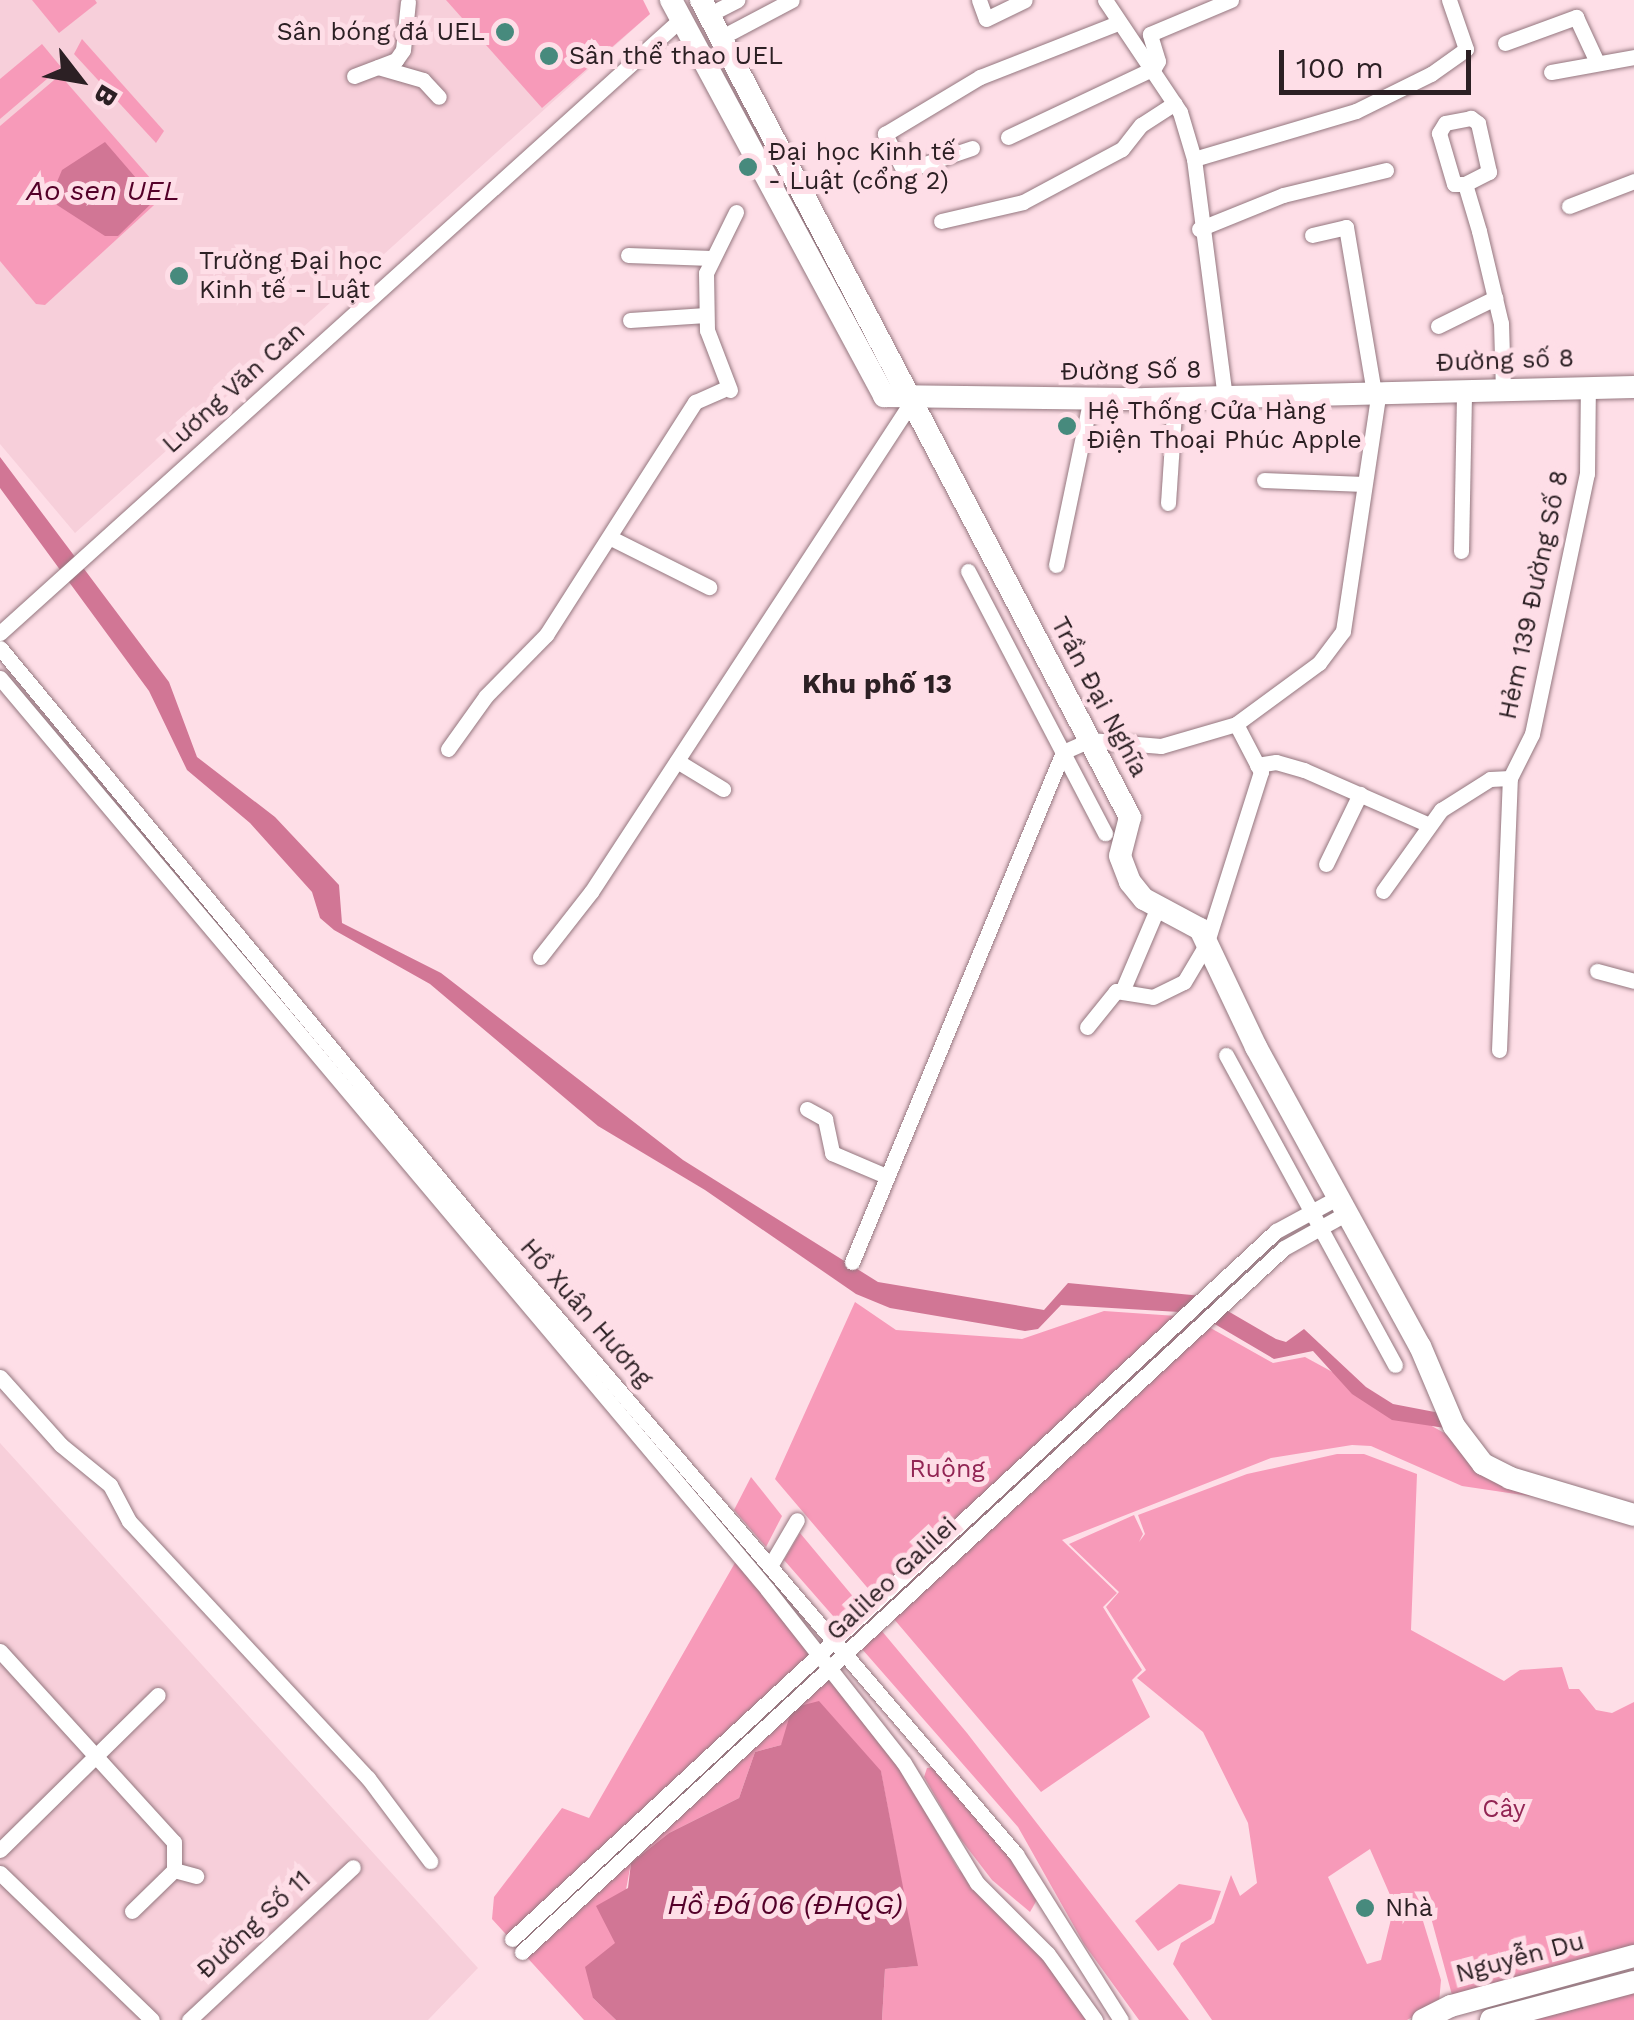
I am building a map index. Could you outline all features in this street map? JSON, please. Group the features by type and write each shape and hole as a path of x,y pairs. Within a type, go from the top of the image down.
{"street":[{"path":"705,8 737,0"},
{"path":"720,38 792,0"},
{"path":"979,0 986,19 1025,0"},
{"path":"1105,0 1175,103 1194,158 1200,229 1226,396"},
{"path":"1008,137 1154,68 1158,61 1150,34 1232,0"},
{"path":"1194,158 1356,111 1430,74 1466,48 1449,0"},
{"path":"354,76 378,67 403,50 408,2"},
{"name":"Trần Đại Nghĩa","path":"705,8 720,38 734,97 884,396"},
{"name":"Trần Đại Nghĩa","path":"676,10 734,97 912,400 1090,740 1130,817 1121,836 1125,870 1144,899 1200,929 1420,1346 1454,1426 1483,1464 1634,1514"},
{"name":"Lương Văn Can","path":"0,632 676,10"},
{"path":"1505,43 1576,17 1596,60"},
{"path":"972,148 904,171 885,134 980,77 1118,23"},
{"path":"1551,72 1596,60 1634,57"},
{"path":"378,67 422,80 439,96"},
{"path":"941,221 1023,202 1122,148 1140,125 1175,103"},
{"path":"1470,118 1478,123 1490,172 1465,184 1454,184 1439,132 1445,124 1470,118"},
{"path":"1200,229 1283,196 1386,170"},
{"path":"1569,206 1634,181"},
{"path":"1465,184 1495,298 1503,390"},
{"path":"448,749 486,696 546,635 695,402 726,390 706,316 711,258 736,212"},
{"path":"852,1262 1063,752 1090,740 1161,746 1236,724 1320,664 1343,630 1376,392 1346,227 1312,235"},
{"path":"628,255 711,258"},
{"path":"1438,326 1495,298"},
{"path":"630,320 706,316"},
{"name":"Hẻm 139 Đường Số 8","path":"1499,1050 1510,778 1532,734 1587,474 1588,385"},
{"name":"Đường số 8","path":"1376,392 1634,387"},
{"name":"Đường Số 8","path":"884,396 912,400 1175,398 1376,392"},
{"path":"1461,552 1464,392"},
{"path":"1056,565 1091,398"},
{"path":"1168,503 1175,398"},
{"path":"540,957 677,761 912,400"},
{"path":"1264,480 1364,484"},
{"path":"611,538 709,587"},
{"path":"968,571 1105,833"},
{"name":"Hồ Xuân Hương","path":"0,648 818,1651 904,1762 976,1883 1024,1929 1095,2020"},
{"name":"Hồ Xuân Hương","path":"0,678 475,1235 926,1746 1016,1854 1049,1912 1121,2020"},
{"path":"1087,1026 1112,994 1123,990 1147,997 1168,992 1184,982 1206,944 1261,772 1236,724"},
{"path":"677,761 723,788"},
{"path":"1257,765 1276,762 1427,824"},
{"path":"1382,891 1427,824 1490,779 1510,778"},
{"path":"1326,864 1360,794"},
{"path":"1123,990 1158,907"},
{"path":"1597,972 1634,981"},
{"path":"1226,1054 1395,1365"},
{"path":"807,1109 825,1119 832,1153 886,1176"},
{"name":"Galileo Galilei","path":"1343,1205 1320,1228 1273,1258 848,1655 517,1946 818,1651 1262,1244 1312,1212 1343,1205"},
{"path":"1262,1244 1273,1258"},
{"path":"0,1377 61,1445 110,1486 130,1521 368,1778 430,1861"},
{"path":"770,1566 798,1520"},
{"path":"0,1651 174,1842 174,1870 132,1910"},
{"path":"0,1850 158,1695"},
{"path":"904,1762 926,1746"},
{"name":"Đường Số 11","path":"189,2020 353,1867"},
{"path":"174,1870 196,1876"},
{"path":"0,1873 152,2020"},
{"path":"1024,1929 1049,1912"},
{"name":"Nguyễn Du","path":"1423,2020 1451,2006 1634,1956"},
{"name":"Nguyễn Du","path":"1491,2020 1634,1982"}],"shaded area":[{"name":"Trường Đại học Kinh tế - Luật","path":"0,0 643,0 650,14 75,533 0,444"},
{"path":"0,1443 478,1968 428,2020 0,2020"}],"green space":[{"path":"32,0 95,0 97,3 59,33"},
{"name":"Sân thể thao UEL","path":"446,0 643,0 650,14 542,108"},
{"path":"82,39 164,131 156,143 74,54"},
{"path":"42,44 61,67 0,119 0,79"},
{"path":"60,75 165,195 45,305 36,304 0,261 0,126"},
{"name":"Ruộng","path":"855,1302 896,1330 1022,1339 1104,1311 1191,1317 1273,1363 1305,1357 1461,1442 1542,1498 1462,1486 1371,1446 1352,1445 1271,1458 1062,1540 1117,1593 1103,1607 1142,1670 1132,1680 1150,1717 1041,1792 775,1479"},
{"name":"Cây","path":"1337,1454 1364,1454 1417,1474 1411,1630 1504,1681 1520,1670 1562,1667 1569,1689 1579,1689 1596,1710 1612,1713 1634,1702 1634,1948 1452,1995 1430,1914 1394,1904 1370,1849 1328,1877 1367,1964 1381,1960 1392,1915 1423,1921 1441,1980 1439,2003 1407,2020 1212,2020 1173,1964 1181,1943 1214,1923 1231,1875 1240,1896 1257,1883 1248,1823 1203,1732 1137,1678 1146,1670 1106,1607 1119,1592 1069,1544 1134,1515 1143,1534 1139,1542 1145,1534 1138,1515 1247,1474"},
{"path":"751,1477 782,1516 766,1547 734,1510"},
{"path":"800,1533 967,1733 1189,2020 1139,2020 1084,1944 1018,1827 784,1560"},
{"path":"736,1561 903,1772 958,1869 1037,1941 1094,2020 882,2020 885,1969 917,1966 881,1772 819,1702 781,1745 755,1752 739,1798 669,1833 631,1863 616,1943 593,1998 616,2020 584,2020 492,1919 494,1897 562,1808 589,1818"},
{"path":"935,1767 987,1822 1038,1898 1030,1912 992,1880 959,1837 924,1777 927,1768"},
{"path":"1179,1884 1221,1891 1211,1919 1158,1951 1135,1921"},
{"path":"1634,1993 1634,2020 1522,2020"}],"water":[{"name":"Ao sen UEL","path":"105,142 155,200 118,236 105,236 57,205 54,189 62,170"},
{"path":"0,457 169,682 197,757 275,817 339,885 342,923 441,973 683,1160 878,1282 1044,1310 1068,1283 1202,1296 1276,1339 1286,1342 1304,1329 1366,1387 1393,1404 1440,1413 1445,1428 1392,1420 1352,1394 1313,1351 1274,1359 1196,1313 1061,1305 1038,1329 1025,1331 890,1308 856,1294 705,1190 598,1126 430,984 334,930 320,918 312,892 250,823 187,770 149,691 0,488"},
{"name":"Hồ Đá 06 (ĐHQG)","path":"819,1701 881,1771 918,1966 885,1969 882,2020 616,2020 593,1998 585,1967 615,1943 596,1906 628,1888 631,1863 669,1833 739,1798 755,1752 781,1745 792,1708"}],"place":[{"name":"Sân bóng đá UEL","path":"505,32"},
{"name":"Sân thể thao UEL","path":"549,56"},
{"name":"Đại học Kinh tế - Luật (cổng 2)","path":"748,167"},
{"name":"Trường Đại học Kinh tế - Luật","path":"179,276"},
{"name":"Hệ Thống Cửa Hàng Điện Thoại Phúc Apple","path":"1067,426"},
{"name":"Nhà","path":"1365,1908"}],"district":[{"name":"Khu phố 13","path":"877,684"}]}
